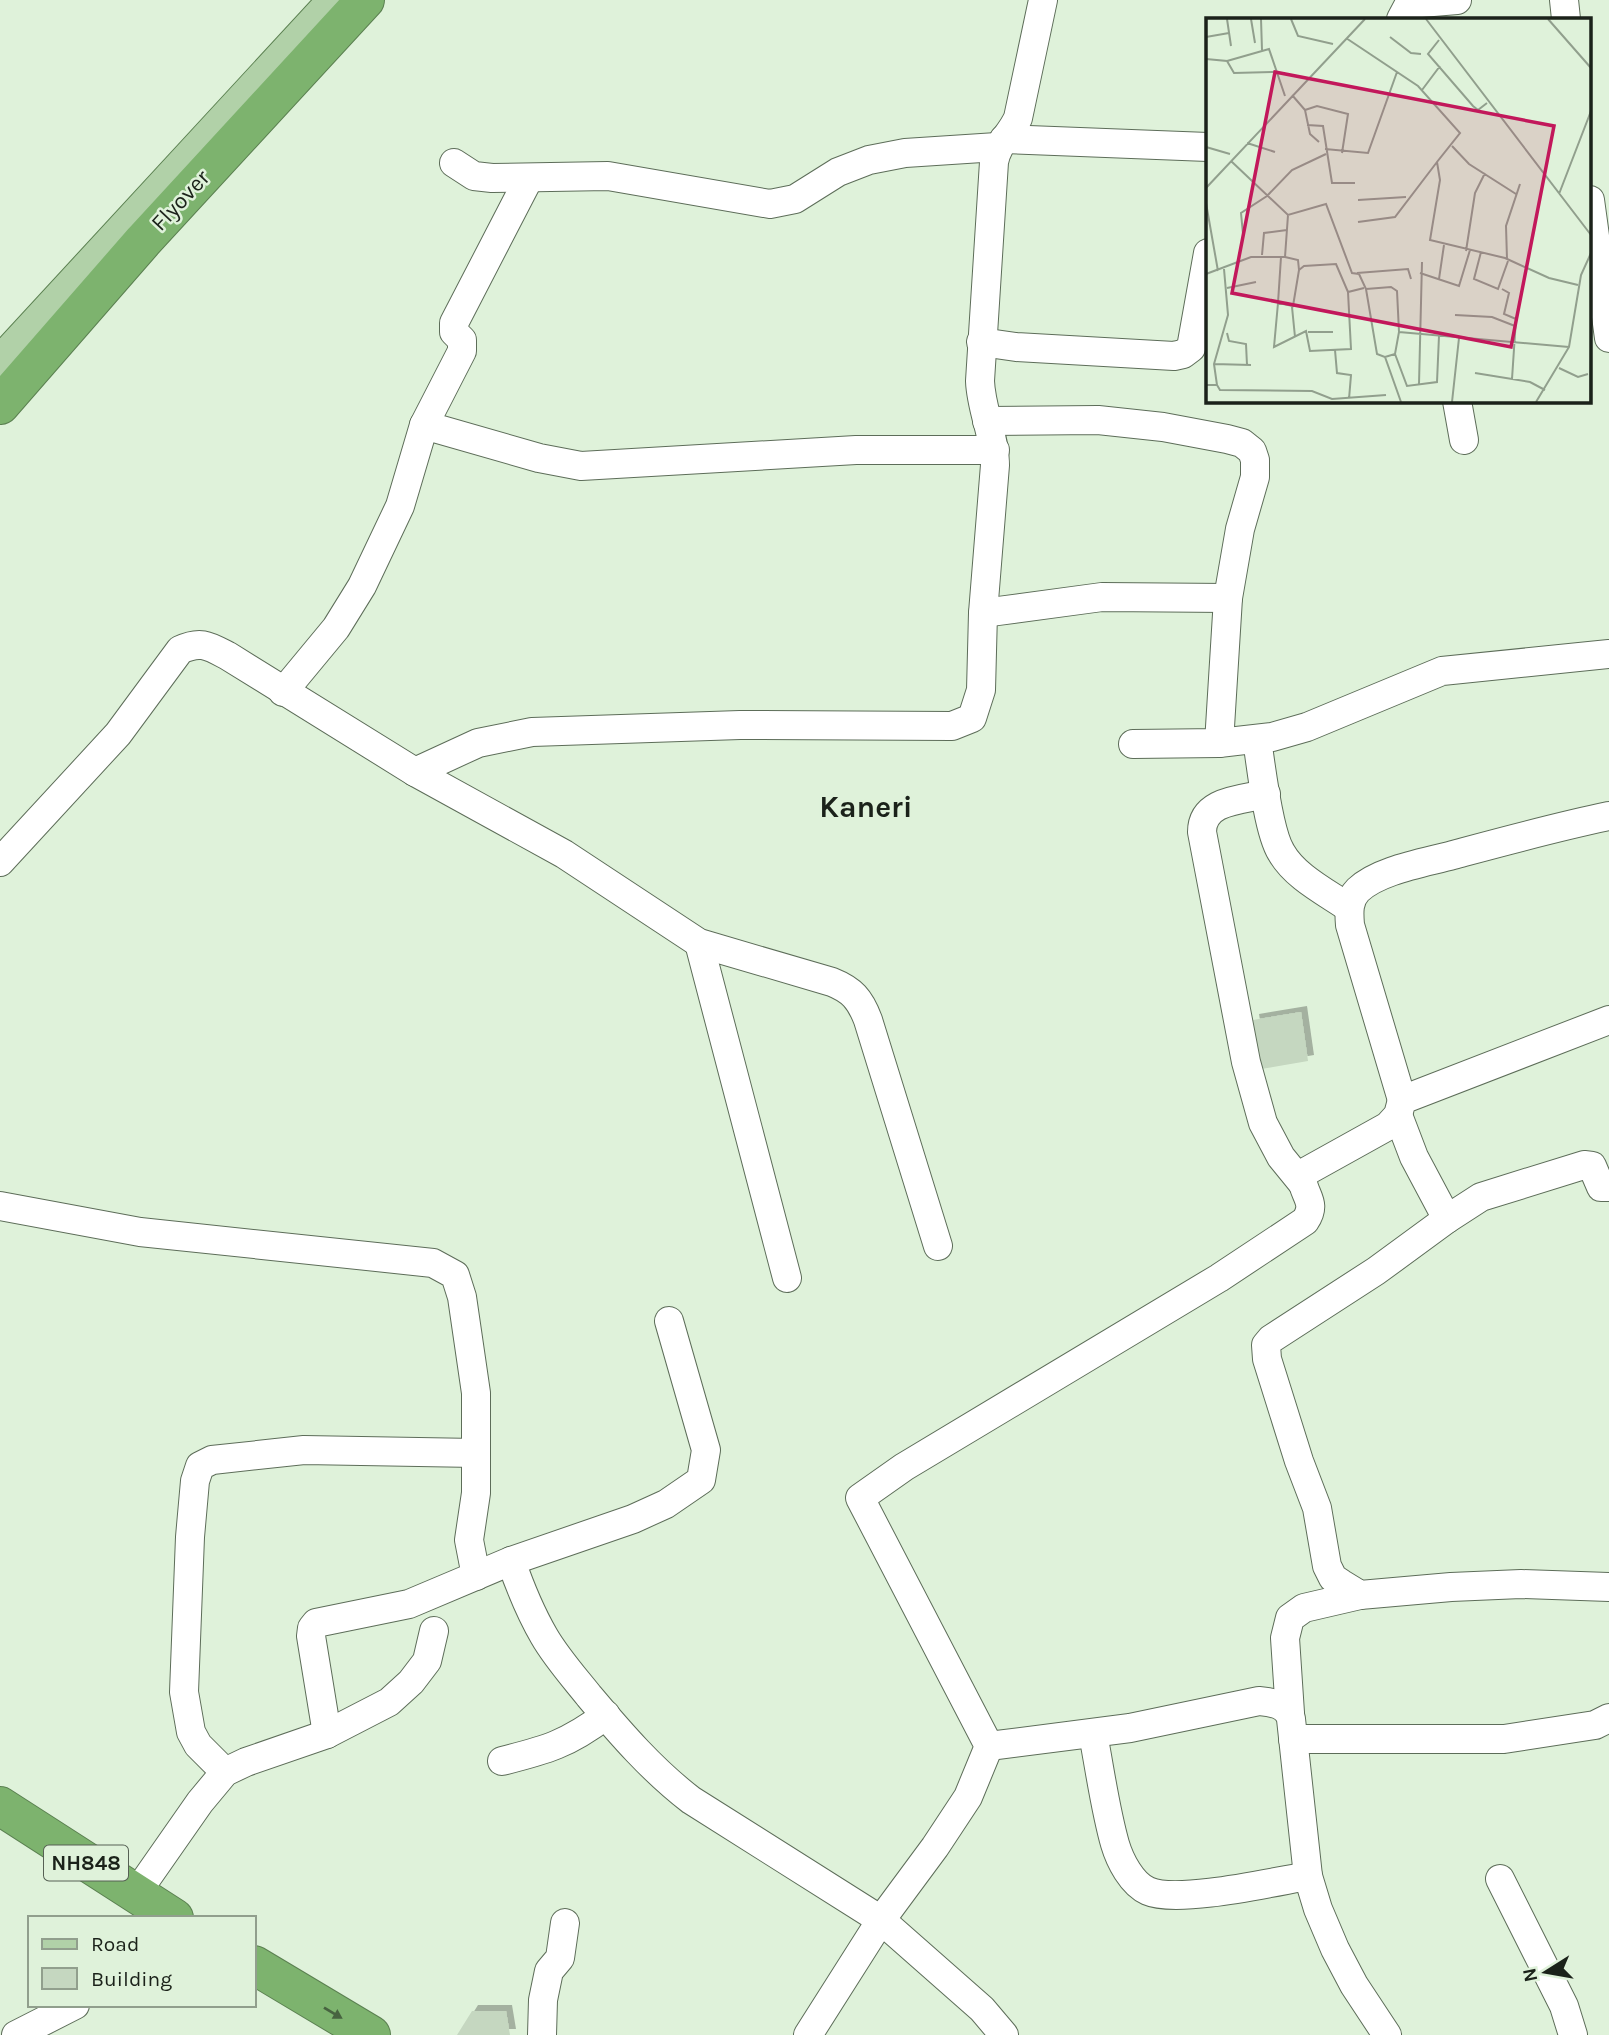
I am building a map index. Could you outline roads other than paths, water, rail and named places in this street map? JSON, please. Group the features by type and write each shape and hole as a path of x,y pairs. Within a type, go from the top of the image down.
{"highway":[{"name":"Flyover","path":"0,386 299,53 353,0"},
{"name":"Flyover","path":"0,404 143,241 365,0"},
{"name":"NH848","path":"0,1806 136,1906"},
{"name":"NH848","path":"0,1830 136,1906 167,1916"},
{"path":"256,1966 371,2035"},
{"path":"256,1993 321,2035"}],"main road":[{"path":"0,364 336,0"},
{"path":"0,424 131,280 280,108 384,0"}],"street":[{"path":"415,772 478,743 533,732 740,725 952,726 972,718 981,690 983,613 995,450 980,399 992,175 1000,143 1013,131 1018,118 1043,0"},
{"path":"1402,18 1409,4 1456,0 1451,18"},
{"path":"1564,0 1566,18"},
{"path":"454,163 474,176 608,176 770,204 795,199 838,172 869,160 905,153 1000,143 1206,147"},
{"path":"283,692 336,628 362,586 400,506 424,425 462,351 462,340 454,332 454,323 529,178"},
{"path":"1592,215 1609,338"},
{"path":"981,342 1048,350 1174,356 1184,354 1191,348 1206,264"},
{"path":"1457,402 1464,440"},
{"path":"987,421 1098,420 1163,427 1242,443 1252,451 1255,477 1240,529 1228,598 1219,743"},
{"path":"424,425 539,458 581,466 856,450 995,450"},
{"path":"983,613 1101,597 1228,598"},
{"path":"0,862 118,734 180,650 193,644 207,645 415,772 564,854 699,943 848,988 857,996 868,1020 938,1246"},
{"path":"1133,744 1219,743 1257,739 1307,727 1442,671 1609,654"},
{"path":"1257,739 1266,794 1280,851 1293,868 1349,908"},
{"path":"808,2035 881,1920 968,1797 989,1746 860,1498 904,1467 1219,1278 1305,1221 1311,1212 1310,1199 1303,1184 1281,1157 1263,1123 1246,1062 1202,832 1202,821 1207,811 1222,804 1266,794"},
{"path":"1447,1219 1414,1157 1400,1108 1350,925 1349,908 1355,893 1370,880 1408,867 1547,829 1609,816"},
{"path":"699,943 787,1279"},
{"path":"1303,1184 1302,1177 1307,1171 1388,1126 1400,1108 1609,1020"},
{"path":"1360,1595 1334,1578 1327,1566 1317,1508 1275,1385 1265,1351 1266,1345 1270,1339 1376,1271 1481,1197 1584,1165 1592,1166 1601,1187 1609,1187"},
{"path":"0,1206 140,1232 433,1263 455,1275 462,1297 476,1393 476,1493 469,1540 475,1576"},
{"path":"327,1734 311,1636 316,1623 409,1604 511,1562 634,1519 666,1504 701,1480 706,1450 668,1321"},
{"path":"225,1772 198,1745 191,1732 184,1692 190,1536 195,1481 200,1466 212,1460 303,1450 476,1453"},
{"path":"511,1562 544,1637 606,1715 666,1780 691,1800 881,1920 982,2009 1004,2035"},
{"path":"1387,2035 1354,1985 1335,1949 1308,1876 1291,1726 1285,1638 1290,1618 1304,1608 1360,1595 1521,1584 1609,1587"},
{"path":"136,1906 200,1802 225,1772 327,1734 389,1702 411,1682 427,1661 435,1631"},
{"path":"989,1746 1093,1734 1259,1701 1273,1702 1291,1726 1504,1739 1595,1725 1609,1718"},
{"path":"502,1761 571,1740 606,1715"},
{"path":"1093,1734 1115,1845 1135,1882 1147,1891 1180,1896 1308,1876"},
{"path":"1500,1880 1564,2006 1573,2035"},
{"path":"542,2035 543,2000 549,1971 560,1958 565,1923"},
{"path":"16,2035 71,2007"}],"district":[{"name":"Kaneri","path":"866,807"}]}
